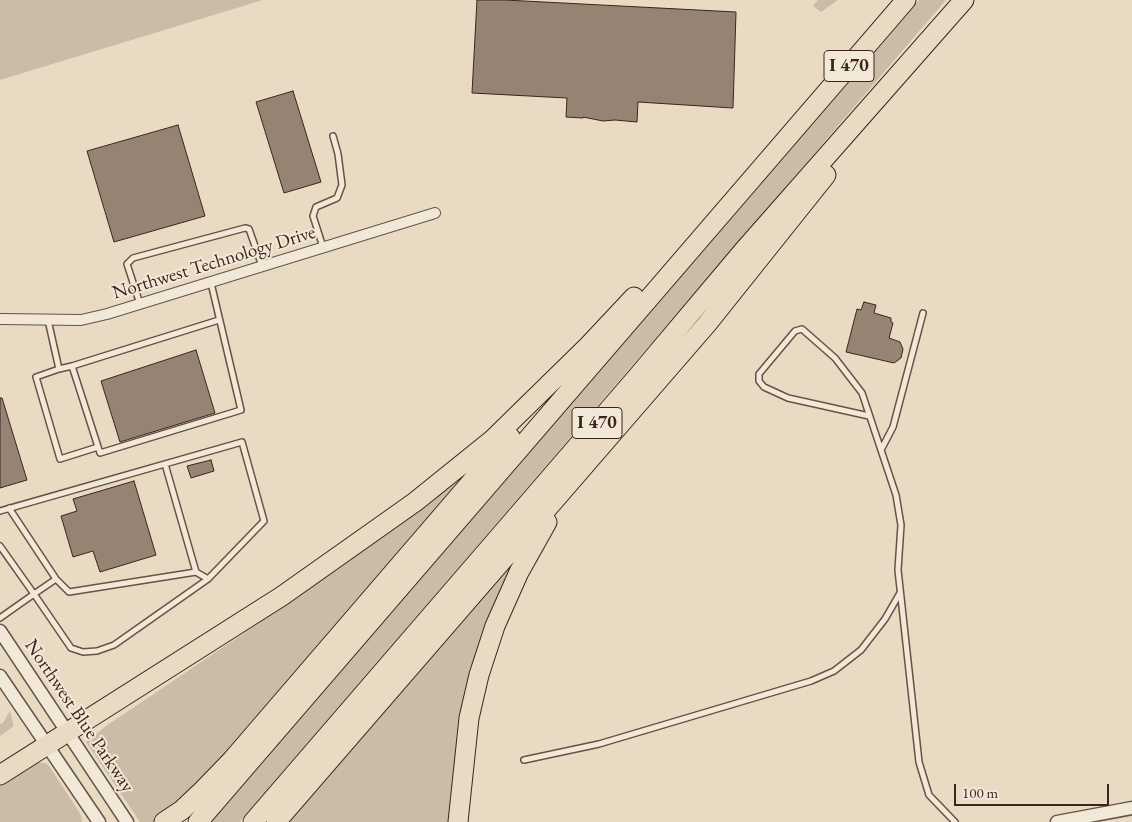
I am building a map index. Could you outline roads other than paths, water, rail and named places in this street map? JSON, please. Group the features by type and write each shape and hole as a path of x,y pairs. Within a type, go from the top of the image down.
{"highway":[{"name":"I 470","path":"198,822 906,0"},
{"name":"I 470","path":"252,822 637,377 750,243 964,0"},
{"path":"276,822 707,324 943,25"},
{"path":"0,775 282,596 415,502 492,440 589,345 792,132"},
{"path":"164,822 182,810 232,760 589,345"},
{"path":"458,822 469,718 479,676 495,626 523,564 579,473"}],"street":[{"name":"Northwest Technology Drive","path":"0,319 81,320 108,314 435,213"},
{"name":"Northwest Blue Parkway","path":"0,631 127,822"},
{"path":"0,676 98,820"},
{"path":"1058,822 1132,808"}],"lane":[{"path":"323,247 313,216 316,207 337,198 342,185 338,154 333,136"},
{"path":"140,304 127,264 133,258 245,228 250,229 262,266"},
{"path":"72,366 100,453 241,410 210,282"},
{"path":"881,450 893,427 923,313"},
{"path":"48,320 59,369"},
{"path":"98,447 60,459 36,377 219,320"},
{"path":"870,416 788,398 764,387 759,381 759,374 795,331 802,329 835,358 854,380 862,393 870,416 896,495 901,525 898,570 919,762 929,795 955,822"},
{"path":"0,511 242,442 264,521 208,579 114,645 97,651 83,652 71,648 0,546"},
{"path":"165,464 196,572"},
{"path":"9,508 56,579 70,592 196,572 208,579"},
{"path":"0,618 56,579"},
{"path":"524,760 599,744 812,681 834,671 861,650 885,619 900,592"}]}
